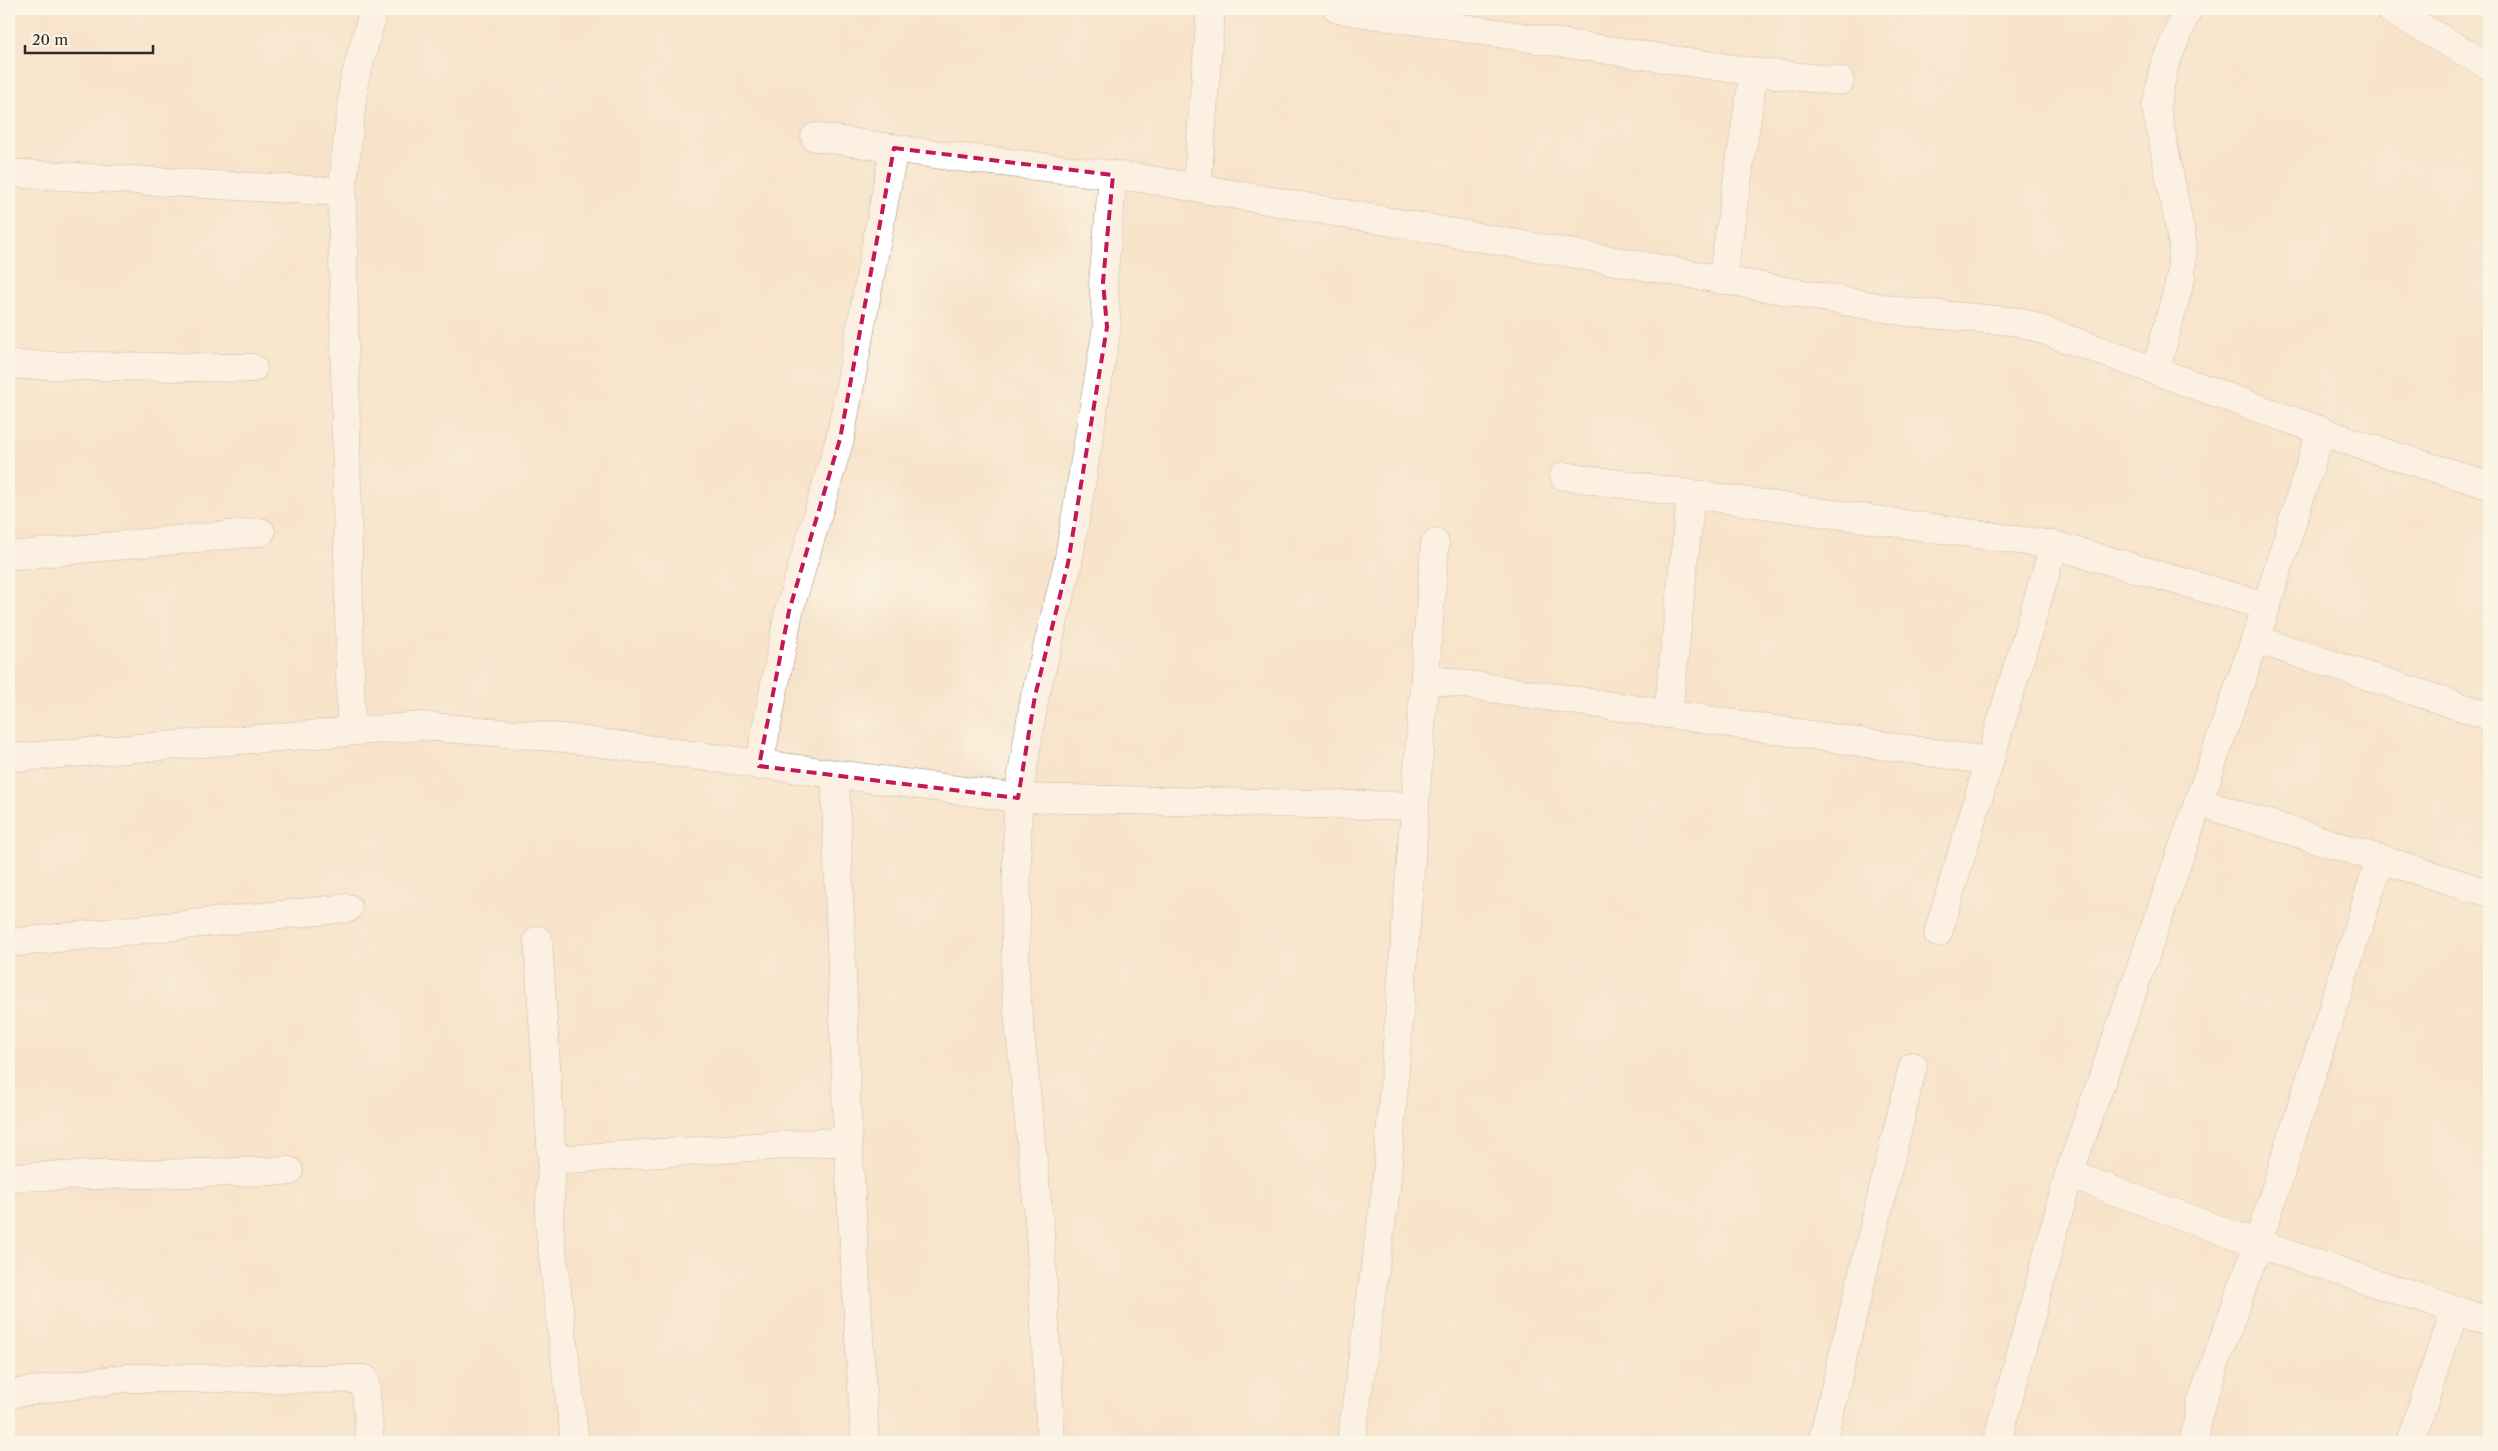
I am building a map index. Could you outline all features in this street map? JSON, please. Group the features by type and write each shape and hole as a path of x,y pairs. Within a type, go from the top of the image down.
{"street":[{"path":"351,731 342,192 354,82 374,9"},
{"path":"1198,188 1211,9"},
{"path":"1337,9 1754,72 1840,81"},
{"path":"2156,369 2181,277 2183,245 2156,107 2164,66 2188,9"},
{"path":"2389,9 2489,66"},
{"path":"1722,280 1754,72"},
{"path":"815,137 1113,175 1198,188 1908,312 2021,322 2156,369 2320,430 2489,485"},
{"path":"759,766 789,611 840,439 894,148"},
{"path":"9,174 342,192"},
{"path":"1051,1442 1040,1231 1015,981 1018,798 1035,696 1068,564 1107,327 1103,282 1113,175"},
{"path":"9,365 253,368"},
{"path":"1997,1442 2068,1174 2255,639 2320,430"},
{"path":"1564,476 2054,545 2266,606"},
{"path":"1668,714 1690,494"},
{"path":"9,556 261,532"},
{"path":"1351,1442 1386,1189 1435,543"},
{"path":"1938,933 2054,545"},
{"path":"2255,639 2489,716"},
{"path":"1435,680 1989,761"},
{"path":"9,758 422,726 563,738 759,766 1018,798 1415,806"},
{"path":"835,776 848,1142 866,1442"},
{"path":"2198,802 2489,894"},
{"path":"2194,1442 2201,1403 2258,1244 2380,859"},
{"path":"9,943 348,908"},
{"path":"538,940 552,1160 549,1223 575,1442"},
{"path":"1822,1442 1913,1066"},
{"path":"552,1160 848,1142"},
{"path":"9,1177 289,1171"},
{"path":"2068,1174 2258,1244 2489,1321"},
{"path":"2410,1442 2455,1310"},
{"path":"9,1394 126,1378 365,1379 370,1442"}],"highlighted area":[{"path":"894,148 1113,175 1103,282 1107,327 1068,563 1035,696 1018,798 759,766 789,611 840,439"}]}
